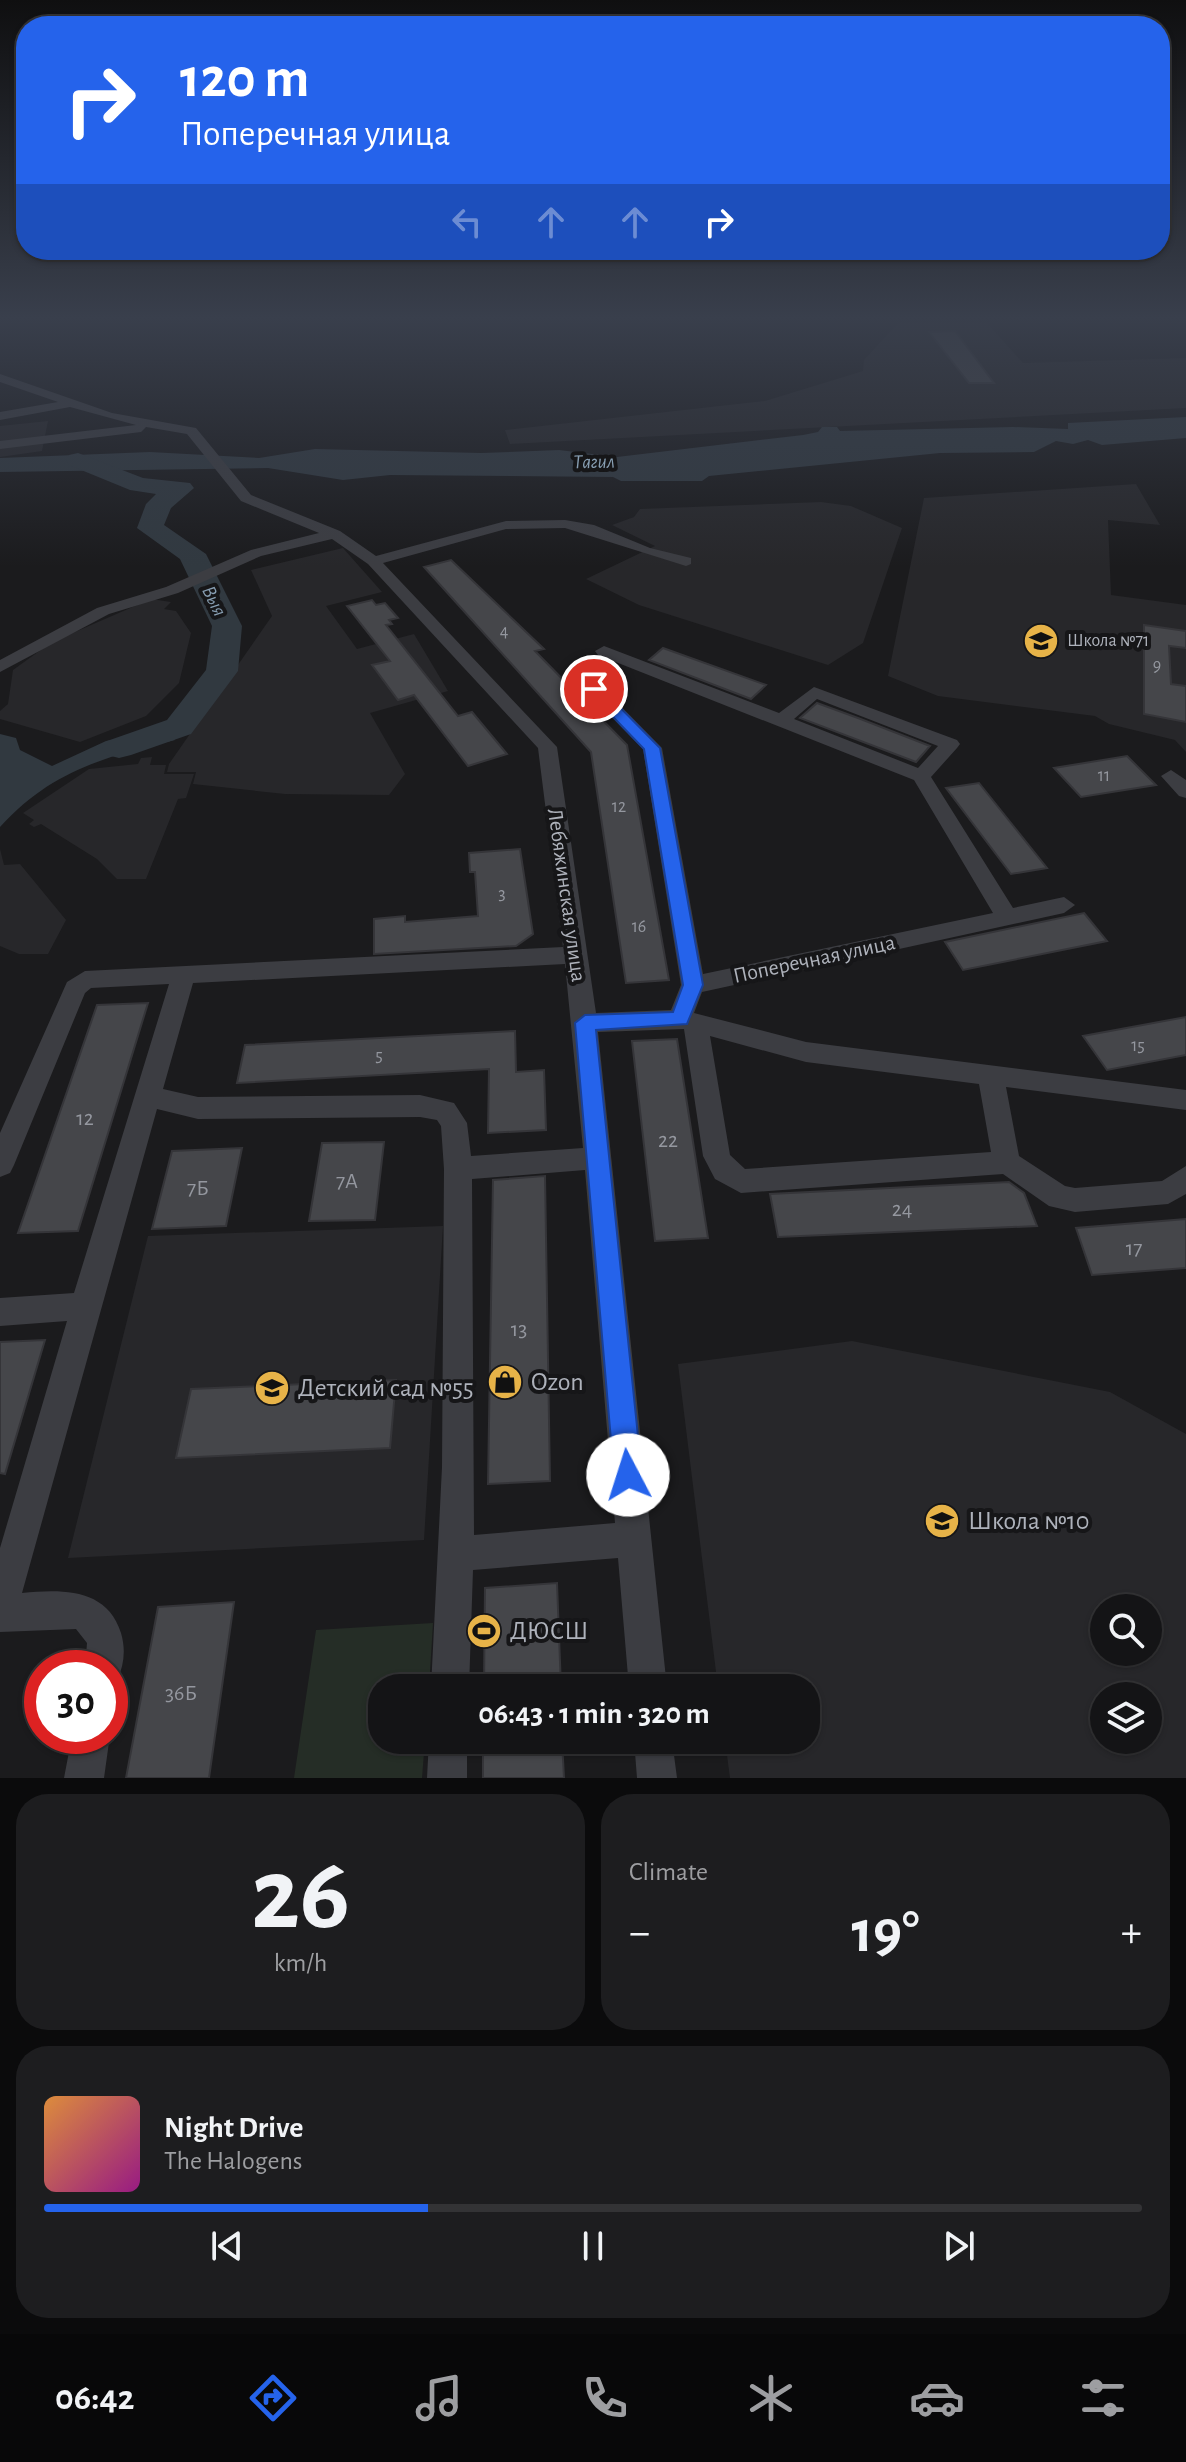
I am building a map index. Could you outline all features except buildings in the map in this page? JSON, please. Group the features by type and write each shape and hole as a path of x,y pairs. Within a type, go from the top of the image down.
{"street":[{"path":"65,401 158,425"},
{"path":"0,416 31,413 70,403"},
{"path":"0,445 158,425"},
{"name":"Лебяжинская улица","path":"158,425 182,428 195,434 238,492 256,504 328,531 373,561 547,747 585,1023 647,1674"},
{"path":"373,561 506,525 565,524 589,528 645,551 686,561"},
{"path":"2,666 86,619 172,590 279,546 328,531"},
{"path":"604,651 921,776 1007,917"},
{"path":"594,689 652,748 693,985 687,1021 717,1156 725,1171 741,1181 1007,1162 1059,1197 1075,1200 1168,1192 1186,1178"},
{"path":"782,720 814,692 950,744 921,776"},
{"path":"1171,776 1186,792"},
{"name":"Поперечная улица","path":"693,985 1064,905"},
{"path":"0,1165 75,988 85,980 575,955"},
{"path":"107,1650 100,1623 78,1609 0,1611 80,1334 85,1306 183,977"},
{"path":"585,1023 687,1021 806,1052 991,1078 1186,1100"},
{"path":"991,1078 1007,1162"},
{"path":"148,1096 198,1108 420,1106 445,1111 454,1123 458,1169 459,1467 451,1674"},
{"path":"458,1169 598,1158"},
{"path":"0,1312 85,1306"},
{"path":"455,1554 634,1539"},
{"path":"84,1778 88,1754"},
{"path":"447,1778 448,1754"},
{"path":"654,1754 657,1778"}],"shaded area":[{"path":"765,401 1186,401 1186,408 510,444 505,430"},
{"path":"48,421 42,451 0,457 0,426"},
{"name":"Школа №71","path":"1136,484 1160,525 1108,520 1111,595 1186,605 1186,752 1175,740 1109,724 1095,716 938,696 888,676 924,498"},
{"path":"821,502 851,506 902,528 863,643 828,665 639,605 586,579 655,546 612,525 634,517 640,509"},
{"path":"343,548 382,592 326,606 357,649 414,634 448,691 370,713 405,774 389,795 285,794 193,784 196,772 167,772 169,764 272,616 251,570"},
{"path":"151,599 171,602 164,609 176,611 191,633 179,683 146,716 80,742 0,719 0,711 8,704 13,670 52,642"},
{"path":"152,757 150,765 166,765 164,774 194,774 186,798 178,799 146,879 117,879 97,859 41,824 34,827 29,824 34,820 23,813 89,769 138,764 141,758"},
{"path":"0,849 4,865 20,864 66,920 48,954 19,954 0,946"},
{"name":"Детский сад №55","path":"443,1226 424,1540 68,1558 148,1236"},
{"name":"Школа №10","path":"852,1341 1110,1392 1186,1434 1186,1778 730,1778 727,1754 820,1754 820,1674 716,1674 678,1364"},
{"path":"433,1623 430,1674 368,1674 368,1754 424,1754 422,1778 294,1778 316,1630"}],"water":[{"name":"Тагил","path":"1186,417 1186,438 1102,445 1088,440 1073,444 1056,441 1034,452 940,453 709,476 702,481 390,475 343,480 268,468 0,472 0,458 150,452 259,458 315,449 481,453 559,450 617,457 803,435 818,432 822,427 837,427 840,431 1013,427 1068,429 1068,423"},
{"path":"167,730 175,740 102,760 59,779 19,808 0,827 0,734 16,738 20,750 52,766 106,741"}],"waterway":[{"name":"Выя","path":"78,460 139,485 181,488 159,504 150,528 192,554 227,626 222,671 179,727 119,748"}],"place":[{"name":"Школа №71","path":"1041,641"},
{"name":"Ozon","path":"505,1382"},
{"name":"Детский сад №55","path":"272,1388"},
{"name":"Школа №10","path":"942,1521"},
{"name":"ДЮСШ","path":"484,1631"}],"route":[{"path":"594,689 652,748 693,985 680,1019 585,1023 628,1475"}]}
